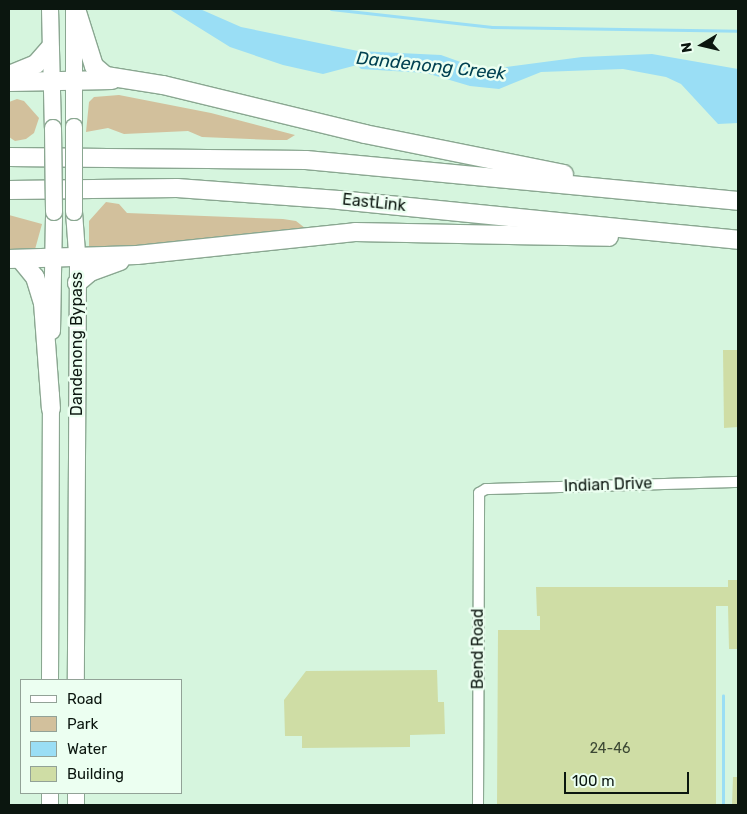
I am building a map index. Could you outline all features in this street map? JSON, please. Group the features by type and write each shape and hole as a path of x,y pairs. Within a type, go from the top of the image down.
{"highway":[{"name":"Dandenong Bypass","path":"50,9 54,212 50,679"},
{"name":"Dandenong Bypass","path":"75,9 74,212 77,283 76,679"},
{"path":"75,9 90,57 99,72 434,150 677,195"},
{"path":"9,75 36,64 50,48"},
{"path":"9,82 143,82"},
{"path":"9,157 306,160 738,200"},
{"name":"EastLink","path":"9,190 177,188 339,200 738,240"},
{"path":"15,259 137,255 354,232 586,237 690,236"},
{"path":"77,283 90,272 137,255"},
{"path":"15,259 35,277 43,303 51,409"}],"street":[{"name":"Indian Drive","path":"479,493 486,489 738,482"},
{"name":"Bend Road","path":"478,805 479,493"}],"green space":[{"path":"119,95 211,113 295,135 287,140 273,140 202,137 188,131 124,134 108,128 86,132 89,102 94,97"},
{"path":"17,99 24,101 39,118 34,133 26,139 15,141 9,137 9,102"},
{"path":"106,202 119,204 127,213 283,219 296,221 305,228 177,245 89,249 89,221"},
{"path":"9,215 42,224 34,253 9,256"}],"water":[{"path":"169,9 200,9 241,27 358,51 441,55 483,70 582,57 652,54 738,69 738,123 718,124 681,84 666,77 623,69 541,72 499,89 470,86 426,73 361,69 357,65 323,74 283,65 230,47"}],"building":[{"path":"723,350 738,350 738,427 724,428"},
{"path":"728,580 738,580 738,649 729,649 728,606 716,606 716,805 497,805 498,630 540,630 540,616 537,616 536,587 728,587"},
{"path":"437,670 438,702 444,702 445,734 410,735 410,747 302,748 302,736 285,736 284,700 306,671"},
{"path":"733,777 738,777 738,805 732,805"}],"waterway":[{"name":"Dandenong Creek","path":"331,9 492,27 738,31"},
{"path":"723,696 723,805"}]}
